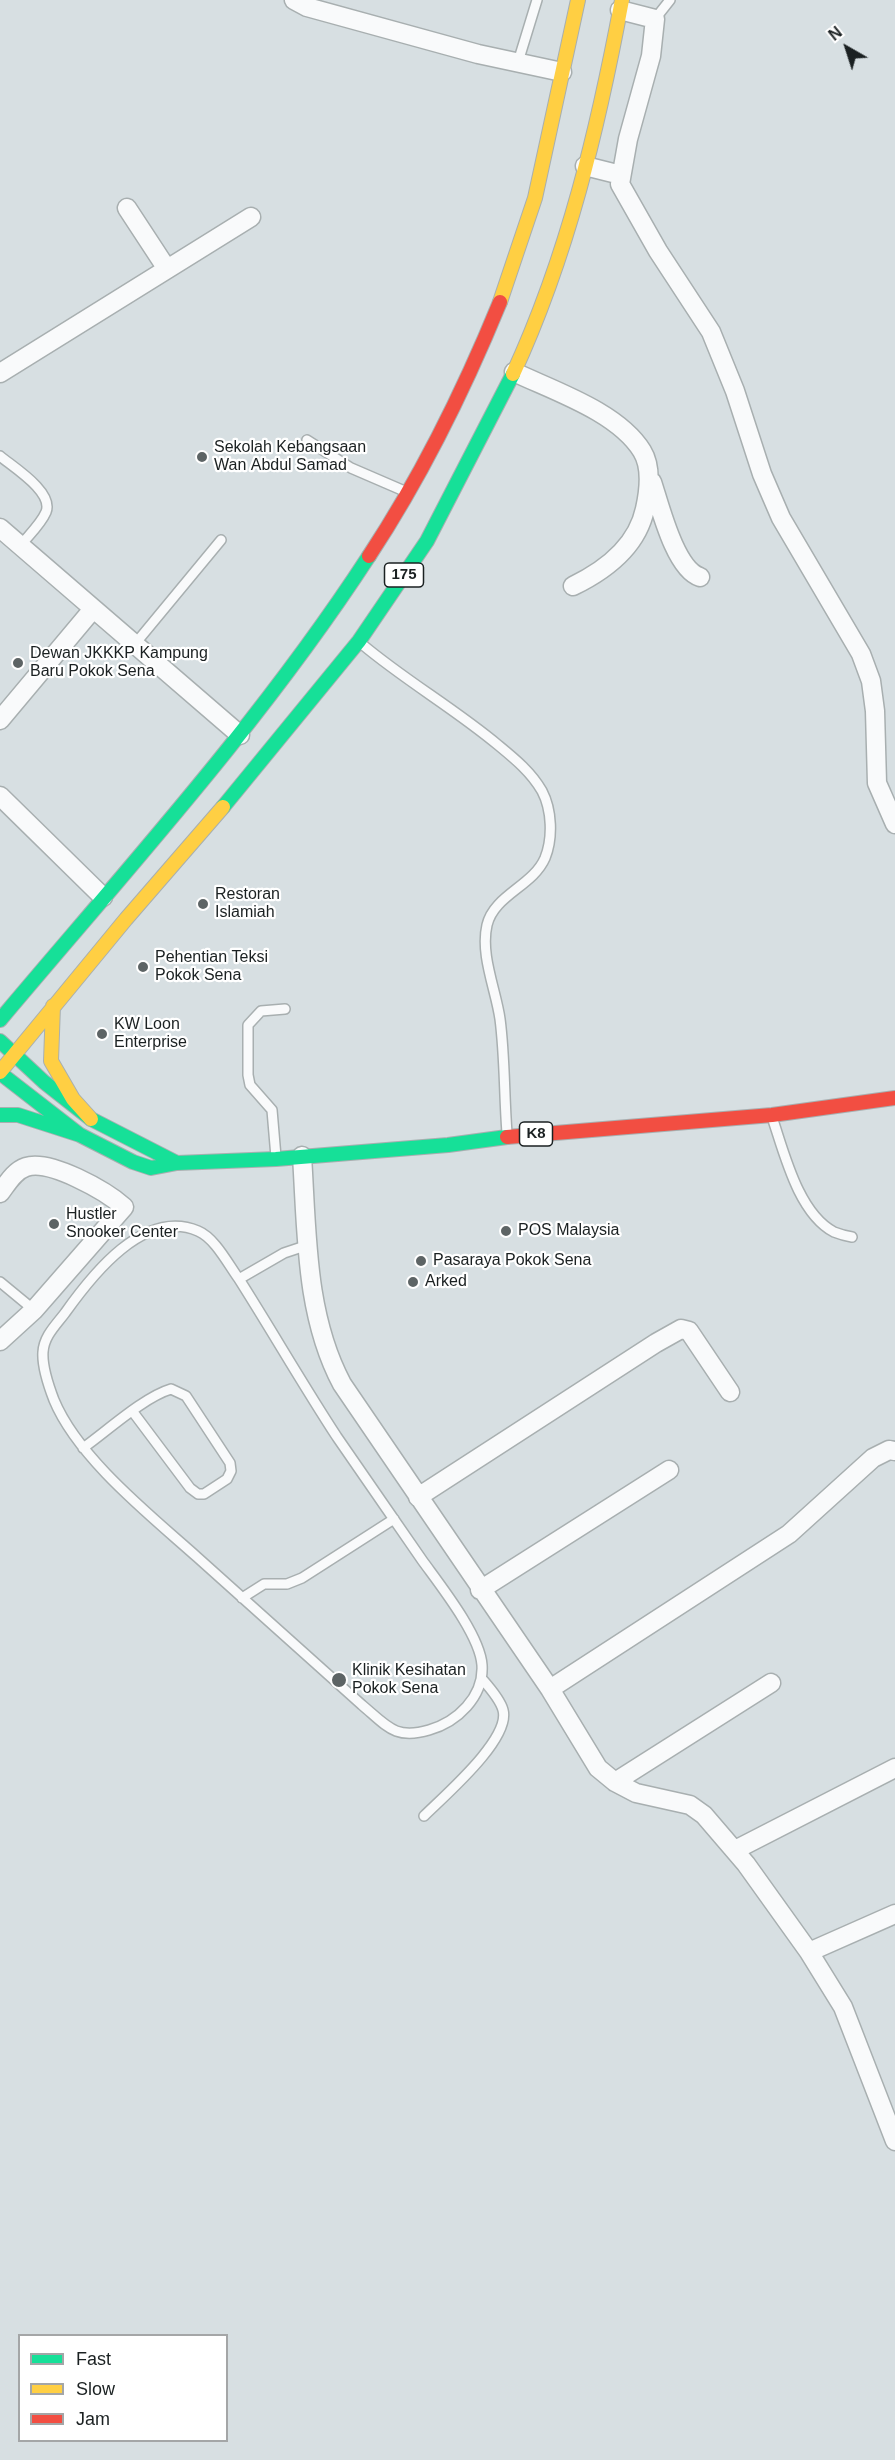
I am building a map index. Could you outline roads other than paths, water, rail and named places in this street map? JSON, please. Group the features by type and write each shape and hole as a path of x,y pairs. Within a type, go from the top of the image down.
{"main road":[{"name":"175","path":"0,1020 32,985 240,735 328,619 395,516 474,365 504,292 535,198 578,0"},
{"name":"175","path":"0,1073 54,1006 266,757 359,641 427,541 514,372 543,305 604,95 621,5"},
{"path":"0,997 32,985"},
{"path":"54,1006 51,1061 73,1099 92,1119"},
{"path":"0,1041 92,1119 156,1149 177,1163"},
{"name":"K8","path":"0,1073 80,1135 133,1162 151,1168 177,1163 276,1159 772,1115 895,1098"},
{"path":"0,1115 18,1114 80,1135"}],"street":[{"path":"294,0 308,7 439,44 562,72"},
{"path":"621,5 655,19 651,56 620,184 625,196 711,332 762,474 781,518 861,654 871,681 875,711 878,783 895,824"},
{"path":"585,166 621,175"},
{"path":"127,208 167,269"},
{"path":"0,373 251,217"},
{"path":"514,372 606,416 630,437 643,452 678,554 692,574 700,577"},
{"path":"573,586 608,567 625,549 642,524 649,475"},
{"path":"7,539 135,644 240,735"},
{"path":"0,720 93,609"},
{"path":"0,796 103,897"},
{"path":"302,1156 314,1298 330,1361 342,1383 480,1590 550,1689 598,1768 615,1782 636,1793 690,1805 704,1815 735,1850 808,1952 843,2007 895,2141"},
{"path":"0,1193 15,1174 23,1168 34,1165 67,1174 99,1188 124,1207 34,1310 0,1341"},
{"path":"418,1497 681,1329 689,1331 730,1392"},
{"path":"550,1689 789,1534 873,1458 889,1450 895,1451"},
{"path":"480,1590 669,1470"},
{"path":"615,1782 771,1683"},
{"path":"735,1850 895,1768"},
{"path":"808,1952 895,1914"}],"lane":[{"path":"518,62 537,0"},
{"path":"655,19 670,0"},
{"path":"308,440 351,468 408,492"},
{"path":"0,456 42,491 47,502 47,510 7,539"},
{"path":"135,644 221,540"},
{"path":"359,641 524,766 542,791 549,810 550,834 545,858 522,887 495,908 487,923 484,940 500,1020 507,1137"},
{"path":"276,1159 272,1110 250,1085 248,1026 261,1011 285,1009"},
{"path":"772,1115 793,1178 810,1209 834,1232 852,1237"},
{"path":"424,1816 497,1739 503,1726 503,1710 482,1679 479,1648 453,1604 336,1435 239,1279 211,1242 200,1232 184,1227 161,1228 133,1240 115,1253 47,1336 43,1352 53,1398 63,1421 83,1448 162,1526 389,1728 404,1735 440,1727 459,1715 472,1701 482,1679"},
{"path":"239,1279 284,1254 308,1245"},
{"path":"0,1282 34,1310"},
{"path":"83,1448 133,1412 161,1392 171,1389 186,1396 230,1463 231,1471 227,1479 204,1494 198,1494 190,1488 133,1412"},
{"path":"242,1598 264,1584 287,1584 302,1578 394,1519"}],"place":[{"name":"Sekolah Kebangsaan Wan Abdul Samad","path":"202,457"},
{"name":"Dewan JKKKP Kampung Baru Pokok Sena","path":"18,663"},
{"name":"Restoran Islamiah","path":"203,904"},
{"name":"Pehentian Teksi Pokok Sena","path":"143,967"},
{"name":"KW Loon Enterprise","path":"102,1034"},
{"name":"Hustler Snooker Center","path":"54,1224"},
{"name":"POS Malaysia","path":"506,1231"},
{"name":"Pasaraya Pokok Sena","path":"421,1261"},
{"name":"Arked","path":"413,1282"},
{"name":"Klinik Kesihatan Pokok Sena","path":"339,1680"}]}
